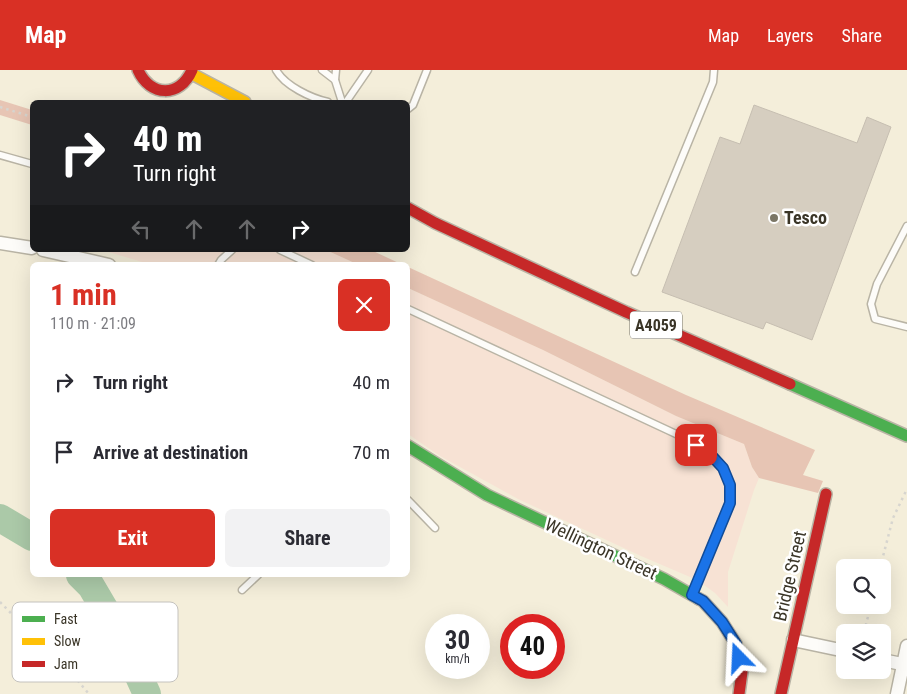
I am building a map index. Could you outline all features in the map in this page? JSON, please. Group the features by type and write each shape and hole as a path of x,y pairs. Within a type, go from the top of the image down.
{"main road":[{"path":"138,70 144,82 151,88 160,91 170,91 179,88 186,82 192,72 241,100"},
{"name":"A4059","path":"410,209 444,227 626,312 907,436"},
{"name":"Wellington Street","path":"410,447 488,495 664,580 703,601 722,622 736,644 742,672 739,694"},
{"name":"Bridge Street","path":"781,694 826,494"}],"street":[{"path":"0,243 30,248"},
{"path":"55,252 97,262"},
{"path":"793,640 836,649"},
{"path":"897,694 907,646"},
{"path":"891,662 902,664"}],"lane":[{"path":"276,70 286,82 321,100"},
{"path":"322,70 335,80"},
{"path":"336,70 335,80 341,100"},
{"path":"410,107 427,70"},
{"path":"635,272 713,82 714,70"},
{"path":"347,100 366,71"},
{"path":"0,155 30,163"},
{"path":"907,226 877,284 871,304 875,318 907,327"},
{"path":"220,262 230,252"},
{"path":"284,252 306,262"},
{"path":"410,310 676,434 711,455 723,468 730,485 730,503 692,595"},
{"path":"410,502 435,528"},
{"path":"242,590 256,577"}],"path":[{"path":"0,107 30,116"},
{"path":"882,559 893,518 907,489"},
{"path":"0,602 12,614"},
{"path":"79,682 89,694"}],"shaded area":[{"path":"0,100 30,109 30,124 0,115"},
{"path":"109,252 330,252 352,262 142,262"},
{"path":"330,252 375,252 397,262 352,262"},
{"path":"410,268 686,395 815,450 803,475 823,481 818,493 759,478 752,467 744,444 676,416 543,350 410,289"},
{"path":"410,289 543,350 676,416 744,444 752,467 759,478 728,572 728,607 715,593 697,580 518,499 440,456 410,435"}],"building":[{"name":"Tesco","path":"754,105 857,143 867,117 891,127 812,340 766,322 763,329 662,292 720,137 740,144"}],"waterway":[{"path":"0,518 30,536"},
{"path":"82,577 91,586 100,602"},
{"path":"142,682 147,694"}],"traffic: fast":[{"path":"790,384 907,436"},
{"path":"410,447 487,495 664,579 699,599"}],"traffic: slow":[{"path":"192,74 241,100"}],"traffic: jam":[{"path":"138,70 143,79 150,85 165,91 180,86 192,70"},
{"path":"410,209 435,223 626,312 790,384"},
{"path":"781,694 826,494"},
{"path":"699,599 722,622 736,644 742,672 739,694"}],"place":[{"name":"Tesco","path":"774,218"}],"route":[{"path":"696,445 711,455 723,468 730,485 730,503 692,595 703,601 722,622 736,644 739,658"}]}
